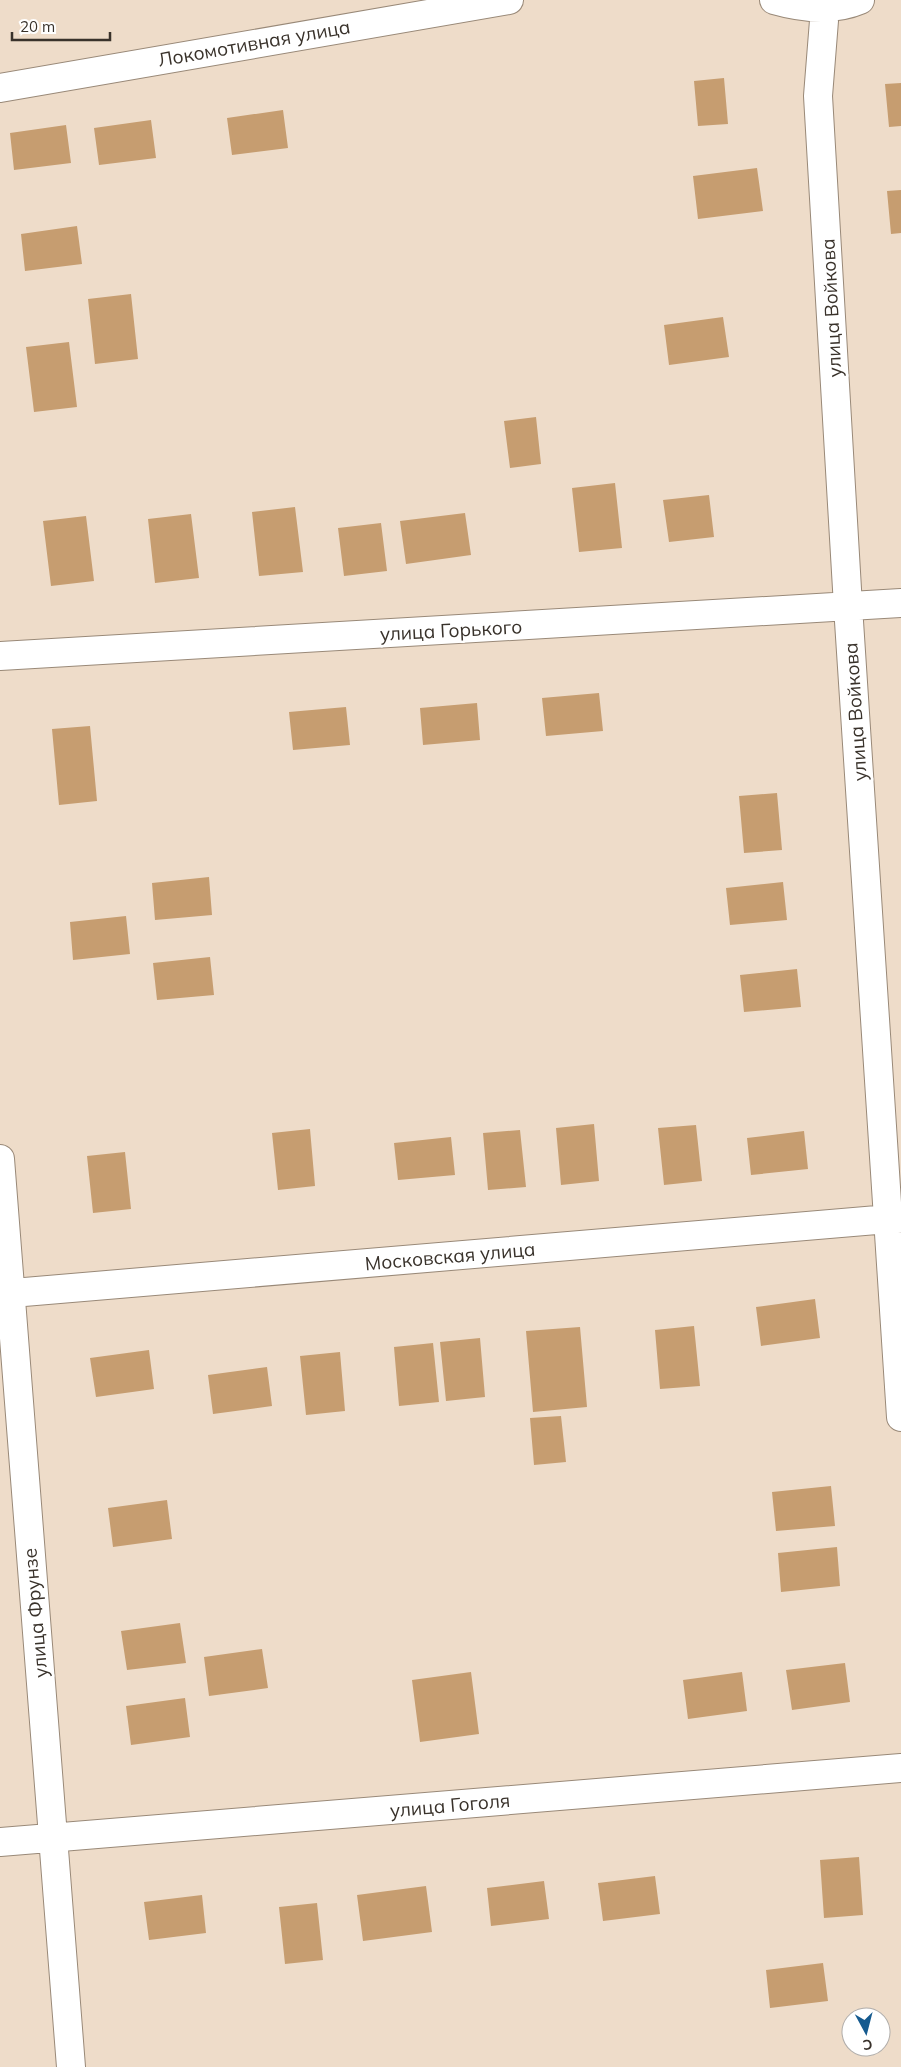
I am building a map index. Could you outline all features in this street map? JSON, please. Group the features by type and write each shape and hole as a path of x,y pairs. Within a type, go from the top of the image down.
{"street":[{"name":"Локомотивная улица","path":"0,88 509,0"},
{"path":"774,0 801,8 825,8 860,0"},
{"name":"улица Войкова","path":"825,8 818,96 848,606 894,1219 901,1417"},
{"name":"улица Горького","path":"0,656 901,603"},
{"name":"улица Фрунзе","path":"0,1158 5,1294 53,1838 71,2067"},
{"name":"Московская улица","path":"5,1294 894,1219"},
{"name":"улица Гоголя","path":"0,1842 901,1768"}],"building":[{"path":"724,78 728,124 698,126 694,81"},
{"path":"901,83 901,126 889,127 885,84"},
{"path":"283,110 288,148 232,155 227,118"},
{"path":"151,120 156,158 99,165 94,128"},
{"path":"66,125 71,163 14,170 10,133"},
{"path":"757,168 763,211 698,219 693,176"},
{"path":"901,190 901,233 891,234 887,191"},
{"path":"77,226 82,264 25,271 21,234"},
{"path":"131,294 138,359 95,364 88,299"},
{"path":"723,317 729,357 669,365 664,325"},
{"path":"69,342 77,407 34,412 26,347"},
{"path":"536,417 541,464 510,468 504,421"},
{"path":"615,483 622,548 579,552 572,488"},
{"path":"709,495 714,537 669,542 663,500"},
{"path":"295,507 303,572 259,576 252,512"},
{"path":"465,513 471,555 406,564 400,521"},
{"path":"191,514 199,578 155,583 148,519"},
{"path":"86,516 94,581 51,586 43,521"},
{"path":"381,523 387,571 344,576 338,528"},
{"path":"599,693 603,731 546,736 542,698"},
{"path":"477,703 480,740 423,745 420,708"},
{"path":"346,707 350,745 293,750 289,712"},
{"path":"90,726 97,801 59,805 52,729"},
{"path":"777,793 782,850 744,853 739,796"},
{"path":"209,877 212,915 155,920 152,883"},
{"path":"783,882 787,920 730,925 726,888"},
{"path":"126,916 130,954 73,960 70,922"},
{"path":"210,957 214,995 157,1000 153,963"},
{"path":"797,969 801,1007 744,1012 740,975"},
{"path":"594,1124 599,1181 561,1185 556,1128"},
{"path":"696,1125 702,1181 664,1185 658,1128"},
{"path":"310,1129 315,1186 278,1190 272,1133"},
{"path":"520,1130 526,1187 488,1190 483,1133"},
{"path":"804,1131 808,1169 751,1175 747,1138"},
{"path":"451,1137 455,1175 398,1180 394,1143"},
{"path":"125,1152 131,1209 93,1213 87,1156"},
{"path":"815,1299 820,1338 761,1346 756,1307"},
{"path":"694,1326 700,1386 660,1389 655,1330"},
{"path":"580,1327 587,1407 533,1412 526,1331"},
{"path":"480,1338 485,1397 446,1401 440,1342"},
{"path":"433,1343 439,1402 399,1406 394,1347"},
{"path":"149,1350 154,1389 96,1397 90,1358"},
{"path":"340,1352 345,1411 306,1415 300,1356"},
{"path":"267,1367 272,1406 213,1414 208,1375"},
{"path":"561,1416 566,1462 534,1465 530,1418"},
{"path":"831,1486 835,1526 776,1531 772,1492"},
{"path":"167,1500 172,1539 113,1547 108,1508"},
{"path":"837,1547 840,1586 781,1592 778,1553"},
{"path":"180,1623 186,1663 127,1670 121,1631"},
{"path":"262,1649 268,1688 209,1696 204,1657"},
{"path":"845,1663 850,1702 792,1710 786,1670"},
{"path":"471,1672 479,1734 420,1742 412,1680"},
{"path":"742,1672 747,1711 688,1719 683,1680"},
{"path":"185,1698 190,1737 131,1745 126,1706"},
{"path":"859,1857 863,1915 824,1918 820,1860"},
{"path":"655,1876 660,1914 603,1921 598,1883"},
{"path":"544,1881 549,1919 491,1926 487,1888"},
{"path":"426,1886 432,1932 363,1941 357,1895"},
{"path":"202,1895 206,1933 149,1940 144,1902"},
{"path":"317,1903 323,1960 285,1964 279,1907"},
{"path":"823,1963 828,2001 770,2008 766,1970"}]}
